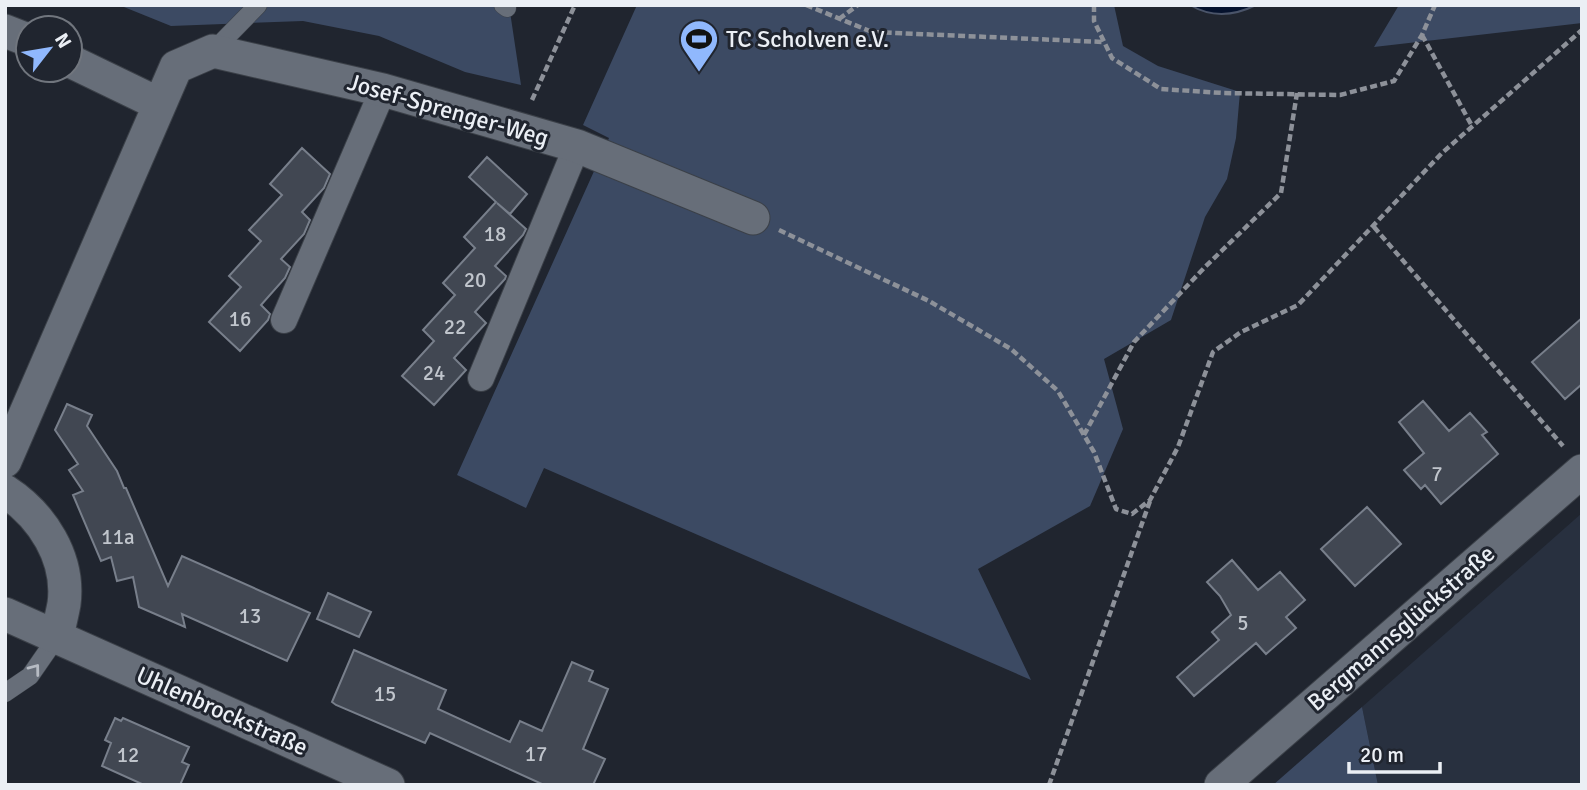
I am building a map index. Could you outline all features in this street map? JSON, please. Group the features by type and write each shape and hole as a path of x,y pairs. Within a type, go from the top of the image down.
{"street":[{"name":"Josef-Sprenger-Weg","path":"213,51 383,90 577,146 753,218"},
{"path":"5,461 176,67 213,51"},
{"path":"84,68 159,104"},
{"path":"284,320 383,90"},
{"path":"481,378 577,146"},
{"name":"Bergmannsglückstraße","path":"1221,785 1573,459"},
{"path":"5,491 25,504 48,532 62,566 64,602 57,637"},
{"name":"Uhlenbrockstraße","path":"5,614 388,785"}],"lane":[{"path":"213,51 258,5"},
{"path":"5,693 30,677 57,637"}],"path":[{"path":"530,103 575,5"},
{"path":"807,5 872,32 1104,41"},
{"path":"839,19 858,5"},
{"path":"1094,5 1094,21 1112,58 1161,89 1340,95 1394,81 1422,35 1435,5"},
{"path":"1049,785 1150,500 1178,447 1213,352 1241,332 1298,305 1442,153 1582,30"},
{"path":"1422,35 1472,125"},
{"path":"1084,435 1134,342 1205,267 1281,194 1297,93"},
{"path":"753,218 929,301 1011,349 1058,391 1094,452 1116,509 1132,514 1150,500"},
{"path":"1374,227 1573,459"}],"shaded area":[{"path":"119,5 509,5 521,85 465,72 379,36 303,21 171,26"},
{"path":"637,5 1114,5 1123,46 1158,66 1240,92 1236,138 1227,179 1205,217 1171,320 1104,359 1123,429 1090,506 978,569 1031,680 544,468 526,508 457,475 609,138 583,125"},
{"path":"1190,5 1256,5 1240,11 1215,14"},
{"path":"1399,5 1582,5 1582,23 1374,47"},
{"path":"1582,513 1582,785 1378,785 1362,707"},
{"path":"1362,707 1378,785 1273,785"}],"building":[{"path":"302,148 330,174 324,188 302,212 310,220 304,234 281,259 290,267 285,278 261,305 270,314 268,320 240,351 209,322 241,287 229,276 261,241 249,230 282,195 270,184"},
{"path":"487,157 527,194 510,214 497,203 526,229 495,266 506,276 505,279 475,312 486,323 454,358 466,370 434,405 402,376 434,341 423,330 455,295 443,283 475,248 464,237 496,202 469,177"},
{"path":"1582,318 1582,384 1565,399 1532,362"},
{"path":"1423,401 1449,431 1470,413 1487,432 1482,435 1498,454 1441,504 1425,485 1421,489 1404,470 1424,453 1399,422"},
{"path":"67,404 92,415 87,426 126,488 168,586 182,556 310,613 287,661 182,614 185,627 139,607 133,577 117,581 111,557 101,561 73,495 83,491 69,470 78,464 55,430"},
{"path":"1367,507 1401,544 1355,586 1321,549"},
{"path":"1232,560 1258,590 1280,572 1305,600 1286,617 1296,628 1266,654 1256,643 1194,696 1177,677 1219,640 1212,632 1231,615 1220,596 1207,582"},
{"path":"328,593 371,612 359,637 317,619"},
{"path":"354,650 446,690 438,709 510,742 520,721 542,731 572,662 593,671 589,681 608,689 583,749 605,759 593,785 544,785 430,733 425,743 336,705 332,702"},
{"path":"115,718 121,721 123,718 189,747 182,762 189,765 180,785 144,785 102,766 111,743 105,740"}],"place":[{"name":"TC Scholven e.V.","path":"699,73"}]}
